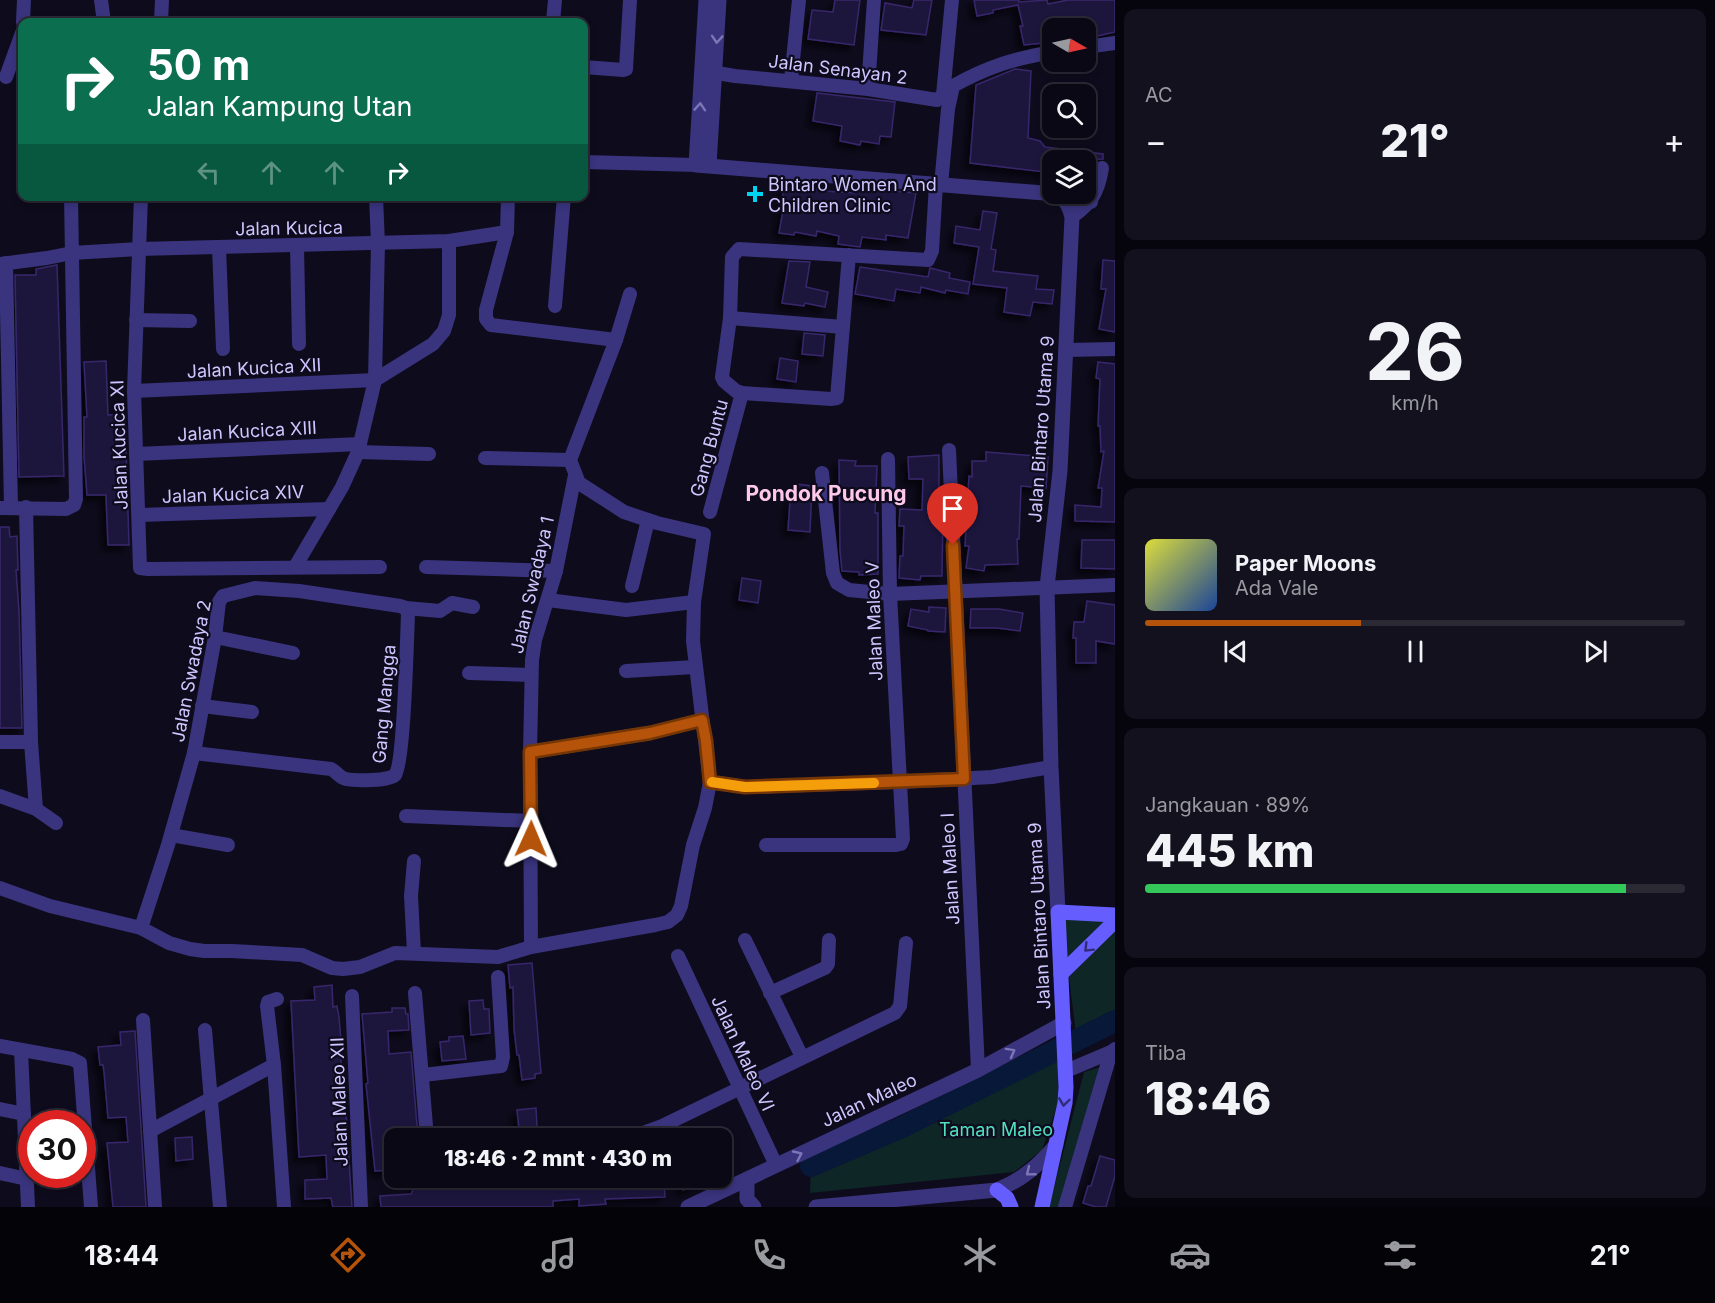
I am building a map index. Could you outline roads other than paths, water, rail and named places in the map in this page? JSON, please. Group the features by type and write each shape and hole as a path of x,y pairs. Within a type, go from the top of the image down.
{"main road":[{"path":"1058,912 1115,915"},
{"name":"Jalan Bintaro Utama 9","path":"1042,1207 1065,1103 1066,1065 1058,912"},
{"path":"1061,974 1115,921"},
{"path":"997,1190 1007,1198 1011,1207"}],"street":[{"path":"23,18 24,0"},
{"path":"100,0 103,18"},
{"path":"160,18 162,0"},
{"path":"553,18 555,0"},
{"path":"588,67 626,69 630,0"},
{"path":"706,0 708,74"},
{"path":"702,165 708,74 719,0"},
{"path":"791,80 799,0"},
{"path":"868,89 874,0"},
{"name":"Jalan Senayan 2","path":"708,74 791,80 937,100 943,95 952,0"},
{"path":"3,77 18,42"},
{"path":"1096,46 1115,43"},
{"path":"849,255 837,398 742,393 727,386 722,377 730,318 732,257 739,249 849,255 928,260 932,251 948,110 953,86 1003,62 1042,54"},
{"path":"588,162 702,165 1042,193"},
{"path":"1096,190 1102,168"},
{"path":"3,264 6,508 66,509 74,505 76,499 71,201"},
{"name":"Jalan Kucica XI","path":"141,201 134,391 140,568 295,567"},
{"path":"295,567 329,509 359,448 375,380 378,244 376,201"},
{"path":"508,201 507,232 486,310 486,319 491,325 616,340"},
{"path":"555,306 564,201"},
{"name":"Jalan Bintaro Utama 9","path":"1058,912 1051,766 1047,588 1060,471 1067,350 1072,217 1068,204"},
{"path":"1072,217 1088,204"},
{"name":"Jalan Kucica","path":"3,264 72,253 139,249 449,241 507,232"},
{"path":"375,380 433,344 444,331 449,315 449,241"},
{"path":"297,246 299,344"},
{"path":"219,248 223,349"},
{"path":"0,888 50,906 141,928 170,943 190,949 302,955 332,968 343,969 360,967 395,953 498,957 531,947 668,922 677,915 710,782 695,667 694,602 704,534 624,512 579,483 570,460 616,340 630,294"},
{"path":"730,318 843,327"},
{"path":"136,320 190,321"},
{"path":"1067,350 1115,349"},
{"name":"Jalan Kucica XII","path":"134,391 375,380"},
{"name":"Gang Buntu","path":"710,512 742,393"},
{"name":"Jalan Kucica XIII","path":"136,454 359,448 429,454"},
{"name":"Jalan Maleo I","path":"949,450 978,1070"},
{"path":"485,458 570,460"},
{"name":"Jalan Maleo V","path":"766,845 901,844 903,839 890,594 888,459"},
{"path":"822,472 833,573 837,584 849,590 890,594 955,593 1115,585"},
{"name":"Jalan Swadaya 1","path":"531,947 531,675 535,640 556,571 575,475"},
{"path":"26,507 31,742 36,809"},
{"name":"Jalan Kucica XIV","path":"139,515 329,509"},
{"path":"632,586 648,520"},
{"path":"295,567 380,567"},
{"path":"426,567 556,571"},
{"name":"Jalan Swadaya 2","path":"141,928 194,753 219,602 223,596 255,588 310,593 440,611 452,603 473,607"},
{"path":"548,600 626,610 694,602"},
{"name":"Gang Mangga","path":"194,753 331,769 344,779 388,779 396,775 402,733 408,614 406,608"},
{"path":"215,637 293,653"},
{"path":"626,671 695,667"},
{"path":"469,673 531,675"},
{"path":"202,706 252,712"},
{"path":"530,752 650,733 702,720"},
{"path":"0,742 31,742"},
{"path":"710,782 745,787 964,779 992,777 1051,766"},
{"path":"0,796 36,809 56,823"},
{"path":"406,816 531,821"},
{"path":"171,835 228,845"},
{"path":"414,861 411,896 414,953"},
{"path":"745,940 802,1057"},
{"path":"770,993 825,968 828,964 829,940"},
{"path":"656,1128 898,1011 906,942"},
{"name":"Jalan Maleo VI","path":"678,956 776,1165"},
{"path":"423,1075 501,1066 503,1058 498,976"},
{"path":"415,993 426,1128"},
{"name":"Jalan Maleo XII","path":"352,996 361,1207"},
{"path":"277,999 268,1002 267,1006 274,1065 284,1207"},
{"path":"142,1020 155,1207"},
{"name":"Jalan Maleo","path":"688,1207 1064,1027"},
{"path":"205,1030 220,1207"},
{"path":"0,1046 72,1059 80,1063 92,1207"},
{"path":"21,1050 24,1110"},
{"path":"1066,1065 1113,1051"},
{"path":"1065,1207 1113,1051"},
{"path":"150,1131 274,1065"},
{"path":"0,1109 18,1113"},
{"path":"816,1207 997,1190 1025,1176 1056,1145"},
{"path":"0,1173 18,1177"},
{"path":"747,1179 747,1199 754,1207"},
{"path":"27,1188 28,1207"}],"waterway":[{"path":"811,1166 900,1128 1115,1021"}],"place":[{"name":"Bintaro Women And Children Clinic","path":"755,194"}],"district":[{"name":"Pondok Pucung","path":"826,493"}],"park label":[{"name":"Taman Maleo","path":"996,1129"}]}
